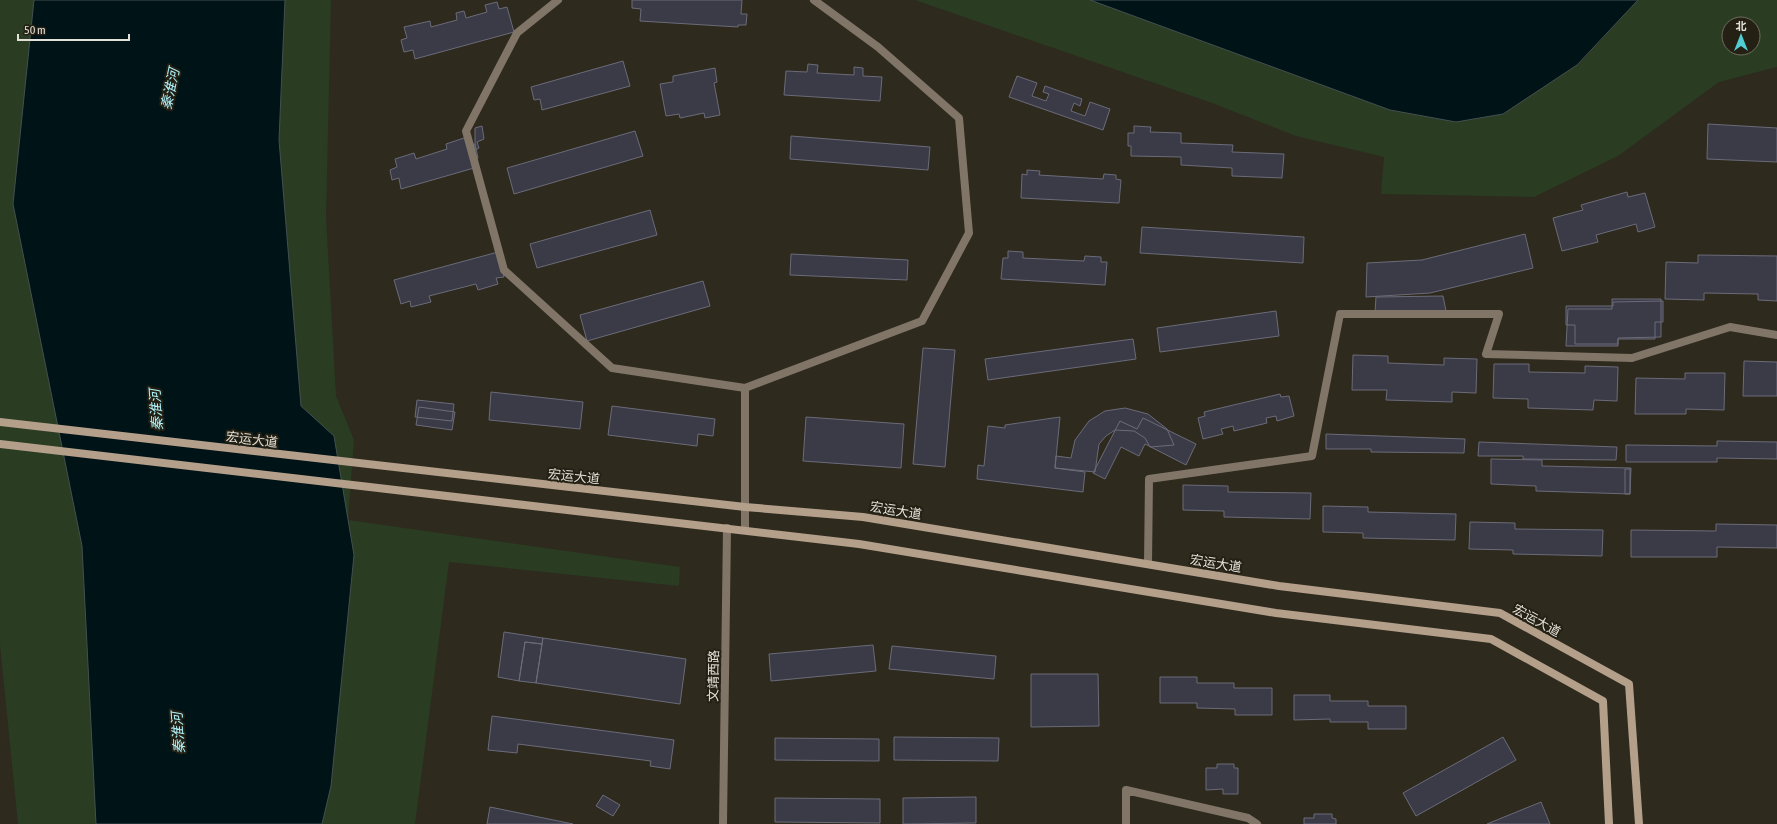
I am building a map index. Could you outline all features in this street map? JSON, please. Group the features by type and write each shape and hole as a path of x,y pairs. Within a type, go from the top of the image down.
{"main road":[{"name":"宏运大道","path":"0,422 745,507 863,517 1279,586 1500,613 1629,684 1640,824"},
{"path":"0,444 859,544 1276,613 1491,639 1603,701 1609,824"}],"street":[{"path":"558,0 517,33 466,131 504,270 612,368 745,388 922,320 969,232 959,118 878,46 814,0"},
{"path":"1148,564 1149,479 1312,456 1340,314 1499,314 1486,354 1632,358 1730,327 1777,336"},
{"path":"745,388 745,530"},
{"name":"文靖西路","path":"723,824 727,528"},
{"path":"1126,824 1126,790 1248,818 1257,824"}],"green space":[{"path":"0,0 331,0 326,217 336,396 354,440 348,520 680,567 679,586 449,562 415,824 18,824 0,645"},
{"path":"915,0 1534,0 1578,65 1638,0 1777,0 1777,67 1719,82 1618,156 1534,197 1381,194 1384,157 1296,136 1212,103"}],"water":[{"name":"秦淮河","path":"34,0 285,0 279,140 301,406 334,436 354,555 331,786 322,824 96,824 82,546 13,204"},
{"path":"1090,0 1638,0 1577,65 1503,114 1456,122 1390,110"}],"building":[{"path":"632,0 742,0 741,14 747,14 746,25 738,25 738,27 640,21 641,9 632,8"},
{"path":"497,2 499,9 507,7 514,32 415,59 413,50 404,52 401,40 407,38 404,27 430,21 431,27 457,20 456,13 464,11 466,18 487,12 485,5"},
{"path":"623,61 630,86 542,110 540,99 534,100 531,87"},
{"path":"808,64 818,65 817,73 854,75 854,67 863,68 863,76 882,77 880,101 784,95 786,71 807,72"},
{"path":"715,68 717,82 714,83 720,115 705,118 704,113 680,118 679,114 666,116 660,84 673,82 673,76"},
{"path":"1017,76 1037,83 1032,96 1046,101 1049,94 1043,92 1045,86 1082,99 1080,106 1074,103 1071,111 1085,116 1090,102 1110,109 1103,130 1009,97"},
{"path":"1708,124 1777,128 1777,162 1707,159"},
{"path":"482,126 484,139 477,142 479,148 475,150 475,128"},
{"path":"1134,126 1151,127 1150,132 1181,133 1181,143 1233,145 1232,152 1284,154 1282,178 1232,176 1232,168 1181,165 1181,157 1131,156 1131,146 1128,146 1128,133 1134,133"},
{"path":"635,131 643,156 514,194 507,168"},
{"path":"791,136 930,147 928,170 790,159"},
{"path":"467,137 469,145 475,144 478,158 472,159 474,168 401,189 399,178 392,180 390,170 397,167 395,159 414,153 416,159 447,149 446,144"},
{"path":"1027,170 1040,171 1039,175 1103,179 1104,174 1116,175 1116,179 1121,180 1119,203 1021,198 1022,174 1027,175"},
{"path":"1627,192 1628,197 1645,193 1655,227 1638,232 1636,224 1596,235 1598,242 1562,251 1553,218 1583,210 1581,205"},
{"path":"650,210 657,235 537,268 530,244"},
{"path":"1142,227 1304,237 1303,263 1140,253"},
{"path":"1525,234 1533,268 1430,293 1366,297 1367,263 1422,260"},
{"path":"1008,251 1023,252 1023,258 1084,261 1085,256 1101,257 1101,262 1107,262 1105,285 1001,279 1003,258 1008,258"},
{"path":"498,252 504,277 496,278 498,284 478,290 476,284 429,296 431,302 411,307 410,301 401,304 394,280"},
{"path":"791,254 908,260 907,280 790,275"},
{"path":"1698,255 1777,256 1777,301 1758,300 1758,294 1704,293 1704,300 1665,299 1666,262 1698,263"},
{"path":"703,281 710,306 587,341 580,315"},
{"path":"1443,296 1446,311 1375,313 1376,297"},
{"path":"1612,299 1661,299 1661,337 1618,338 1618,346 1566,346 1568,309 1612,309"},
{"path":"1663,301 1663,322 1655,322 1655,339 1618,339 1618,344 1575,344 1575,325 1566,325 1566,306 1613,306 1613,302"},
{"path":"1276,311 1279,336 1160,352 1157,328"},
{"path":"1133,339 1136,359 988,380 985,359"},
{"path":"923,348 955,350 945,467 913,464"},
{"path":"1353,355 1388,356 1388,363 1444,365 1444,358 1477,359 1476,393 1452,392 1452,402 1386,400 1387,390 1352,390"},
{"path":"1744,361 1777,362 1777,396 1743,396"},
{"path":"1494,364 1529,364 1529,372 1585,373 1585,366 1618,367 1617,401 1594,400 1593,410 1528,408 1528,399 1493,398"},
{"path":"1685,373 1725,373 1724,410 1686,409 1686,414 1635,414 1636,378 1685,379"},
{"path":"491,392 583,402 580,429 489,420"},
{"path":"1280,394 1281,397 1289,396 1294,416 1277,421 1276,416 1266,418 1267,423 1234,431 1233,426 1221,429 1223,434 1203,439 1198,418 1205,416 1204,412"},
{"path":"417,400 454,404 452,421 415,417"},
{"path":"612,406 715,419 713,436 698,434 697,446 608,435"},
{"path":"419,407 455,412 452,430 416,425"},
{"path":"1125,408 1148,414 1167,429 1174,445 1150,447 1145,438 1134,431 1115,430 1106,436 1099,444 1095,472 1055,468 1056,456 1071,458 1075,440 1089,421 1105,411"},
{"path":"806,417 904,424 901,468 803,461"},
{"path":"1060,417 1055,468 1085,472 1083,492 977,479 978,465 984,466 988,426 1005,428 1005,425"},
{"path":"1143,418 1196,444 1186,465 1145,444 1139,456 1121,447 1105,479 1093,473 1120,421 1137,429"},
{"path":"1326,434 1465,439 1464,453 1371,452 1371,449 1326,449"},
{"path":"1717,441 1777,442 1777,459 1717,458 1717,462 1626,462 1626,445 1717,446"},
{"path":"1479,442 1617,447 1616,460 1523,459 1523,456 1478,456"},
{"path":"1491,459 1542,460 1542,466 1631,468 1630,494 1536,491 1536,486 1491,484"},
{"path":"1625,469 1630,469 1630,494 1625,494"},
{"path":"1183,485 1228,486 1228,492 1311,493 1310,519 1224,517 1224,511 1183,510"},
{"path":"1323,506 1368,507 1368,512 1456,514 1455,540 1363,538 1363,533 1323,532"},
{"path":"1470,522 1515,523 1515,529 1603,530 1602,556 1513,554 1513,550 1469,549"},
{"path":"1716,524 1777,525 1777,548 1717,547 1717,557 1631,557 1631,530 1716,531"},
{"path":"504,632 543,638 542,644 525,642 519,681 498,677"},
{"path":"543,638 686,659 680,704 536,683"},
{"path":"525,642 542,644 536,683 519,681"},
{"path":"873,645 876,671 771,681 769,654"},
{"path":"892,646 996,656 994,679 889,669"},
{"path":"1031,674 1098,674 1099,726 1031,727"},
{"path":"1160,677 1197,677 1197,683 1234,683 1234,688 1272,688 1272,715 1235,715 1235,709 1197,708 1197,703 1160,703"},
{"path":"1294,695 1330,695 1330,701 1368,701 1368,706 1406,706 1406,729 1368,729 1368,722 1330,722 1330,719 1294,720"},
{"path":"492,716 674,740 670,769 650,766 651,761 518,744 517,753 488,750"},
{"path":"894,737 999,738 998,761 894,760"},
{"path":"1503,737 1516,760 1416,816 1403,793"},
{"path":"775,738 879,739 879,761 775,760"},
{"path":"1217,764 1234,764 1234,768 1238,768 1238,794 1223,794 1223,789 1206,790 1206,768 1217,768"},
{"path":"603,795 620,805 613,816 596,806"},
{"path":"976,797 976,823 903,824 903,798"},
{"path":"775,798 880,799 880,823 775,822"},
{"path":"1541,802 1550,824 1487,824"},
{"path":"490,807 573,824 487,824"},
{"path":"1314,814 1332,814 1332,818 1336,819 1336,824 1304,824 1304,818 1314,818"}]}
